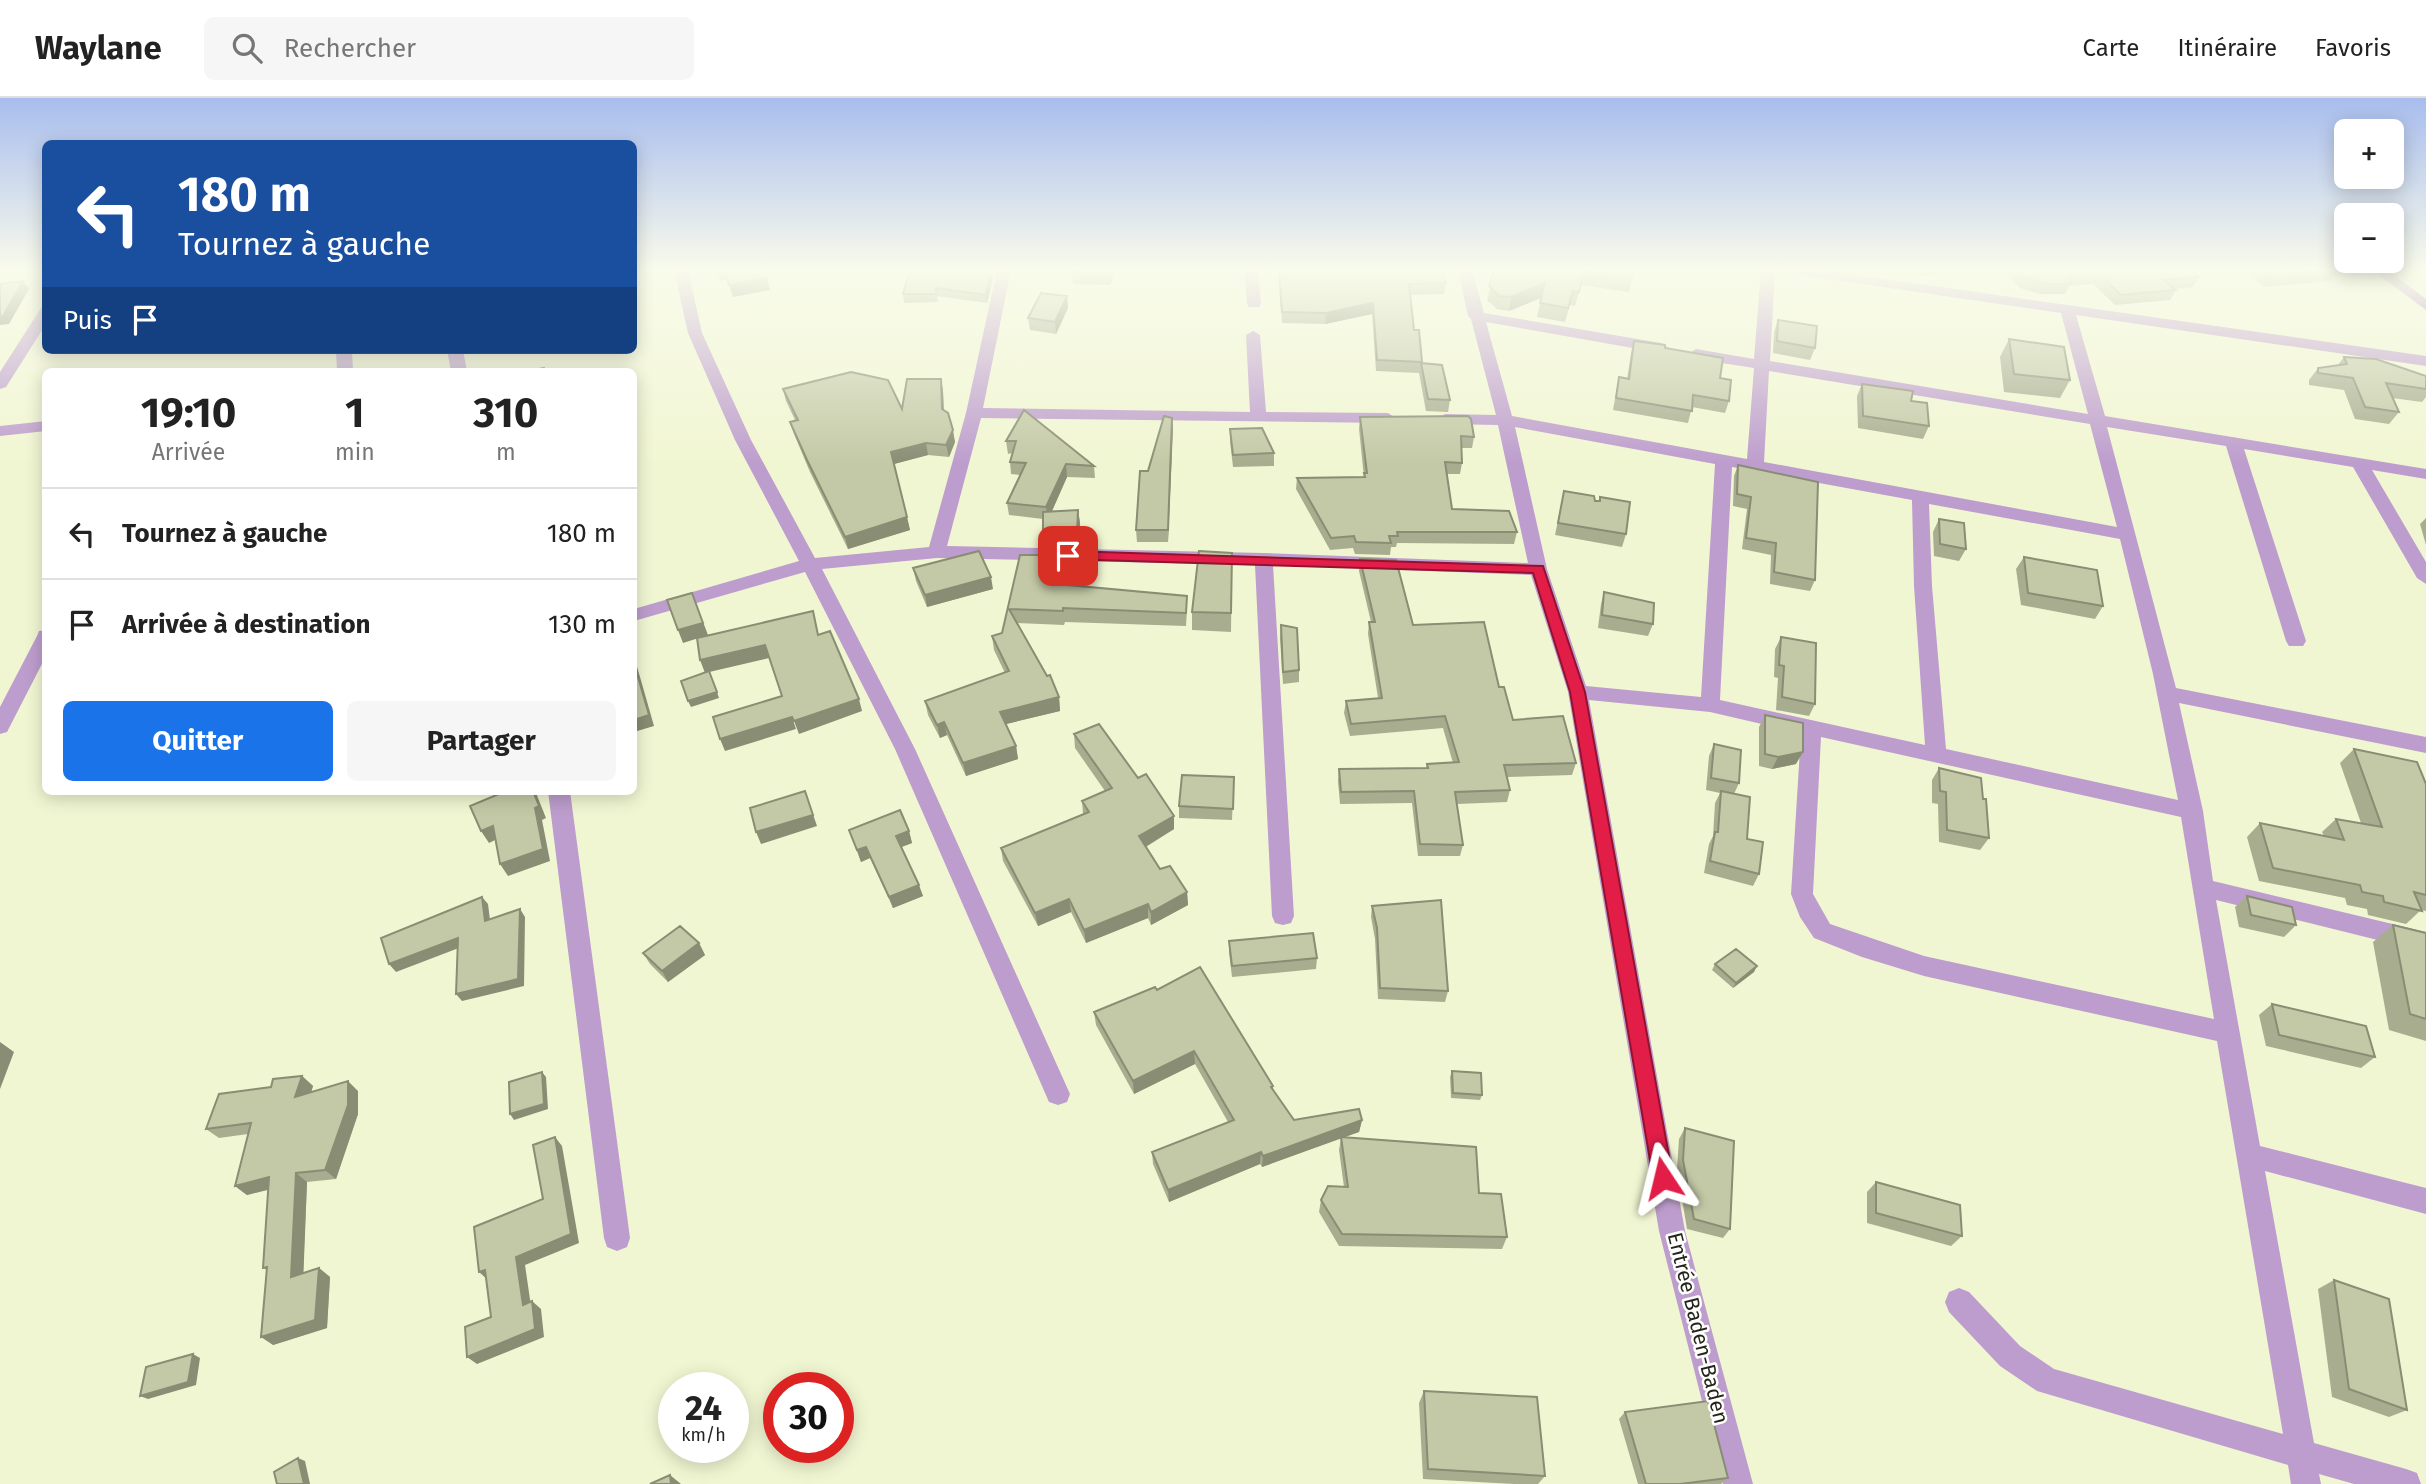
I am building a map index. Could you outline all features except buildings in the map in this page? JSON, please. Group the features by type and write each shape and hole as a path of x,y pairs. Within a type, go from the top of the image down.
{"street":[{"path":"0,384 31,335"},
{"path":"696,335 743,440 905,749 1058,1094"},
{"path":"937,552 974,413 990,335"},
{"path":"1253,335 1258,417"},
{"name":"Entrée Baden-Baden","path":"1480,335 1505,420 1538,569 1578,692 1672,1231 1738,1484"},
{"path":"1584,335 2426,474"},
{"path":"1755,467 1764,335"},
{"path":"2076,335 2169,694 2192,811 2306,1484"},
{"path":"2244,335 2426,361"},
{"path":"974,413 1505,420 2129,535"},
{"path":"0,432 42,427"},
{"path":"2234,444 2296,641"},
{"path":"1710,705 1724,461"},
{"path":"2360,464 2426,578"},
{"path":"1920,496 1923,586 1936,755"},
{"path":"637,614 810,564 937,552 1264,559 1538,569"},
{"path":"1264,559 1283,916"},
{"path":"0,727 42,644"},
{"path":"1578,692 1710,705 2192,811"},
{"path":"2169,694 2426,745"},
{"path":"1812,726 1802,894 1808,910 1822,931 1862,947 1924,965 2228,1033"},
{"path":"560,795 617,1238"},
{"path":"2203,888 2426,942"},
{"path":"2249,1155 2426,1201"},
{"path":"1959,1302 2010,1356 2047,1381 2406,1484"}],"route":[{"path":"1068,556 1264,559 1538,569 1578,692 1663,1178"}]}
